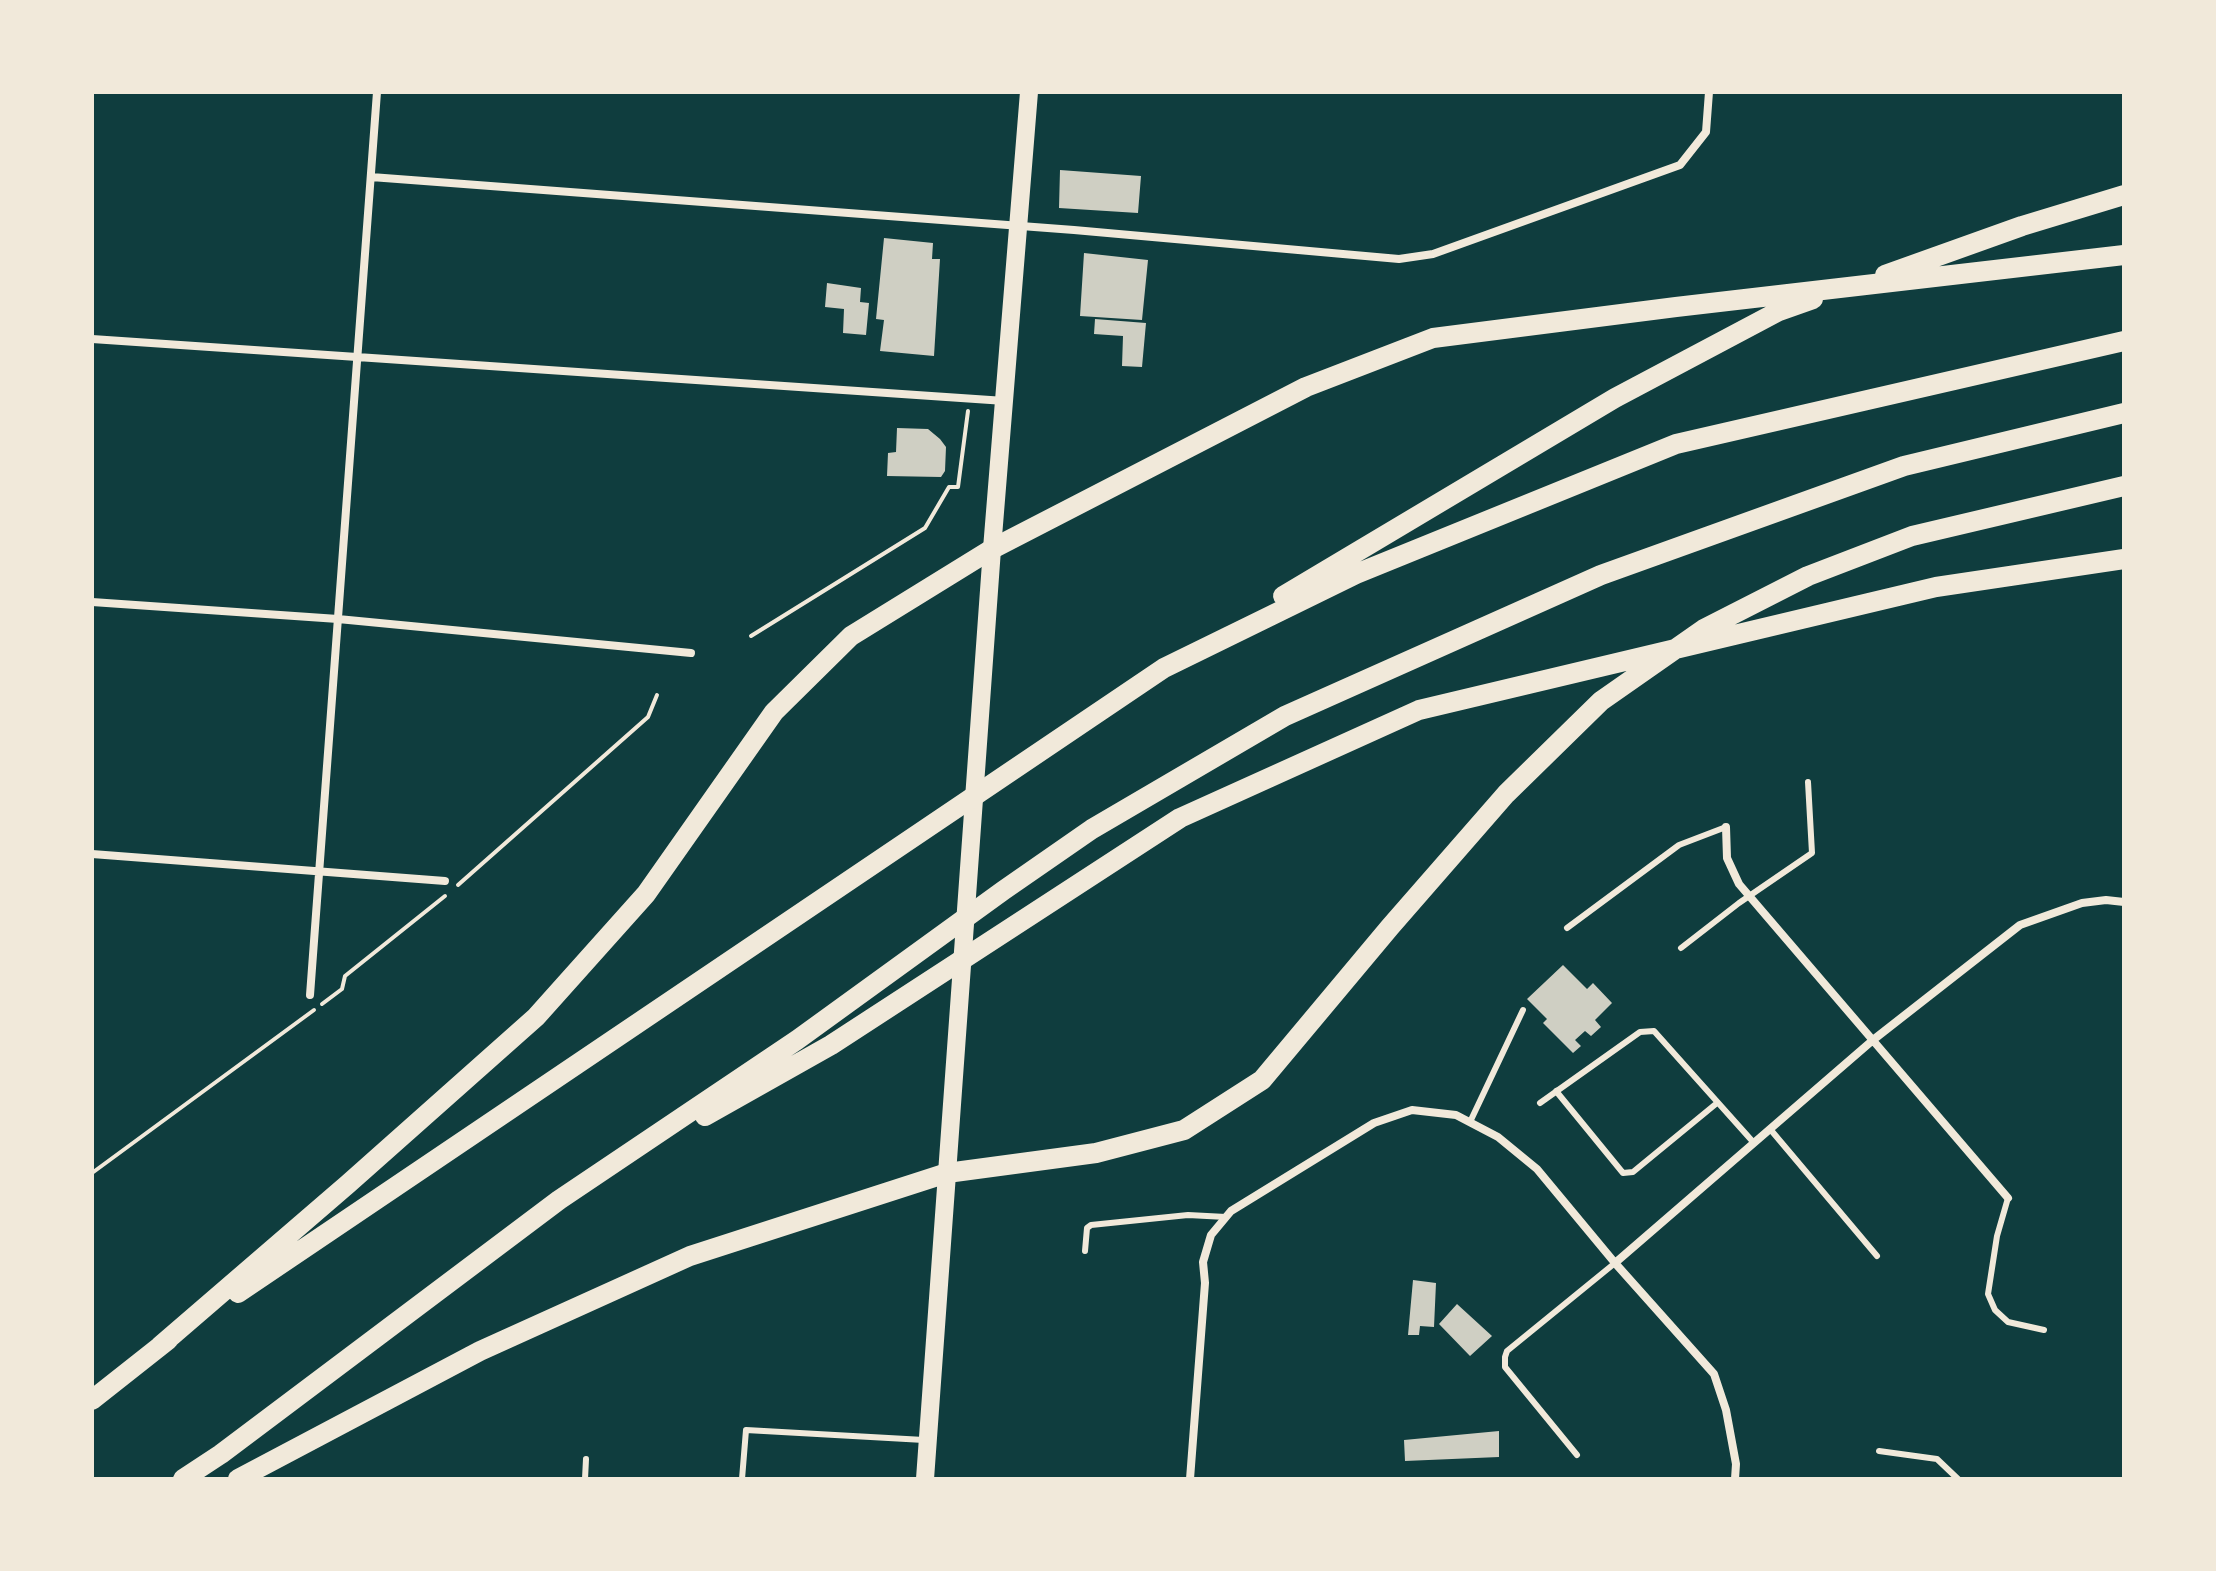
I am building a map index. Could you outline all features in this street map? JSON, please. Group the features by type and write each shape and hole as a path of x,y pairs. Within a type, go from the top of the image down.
{"highway":[{"path":"160,1346 1164,668 1615,398 1779,311 2022,226 2124,195"},
{"path":"92,1400 160,1346 536,1017 646,894 774,712 851,636 992,549 1306,387 1433,338 2115,257"},
{"path":"1164,668 1356,574 1676,444 2124,341"},
{"path":"183,1479 221,1454 559,1200 797,1040 1092,829 1285,716 1601,575 1904,466 2124,413"},
{"path":"238,1479 480,1351 690,1256 947,1173 1096,1153 1184,1130 1262,1080 1506,794 1601,701 1704,629 1808,576 1912,536 2124,486"},
{"path":"559,1200 831,1045 1180,818 1419,710 1936,587 2124,559"}],"main road":[{"path":"925,1479 992,549 1029,92"}],"street":[{"path":"310,995 377,92"},
{"path":"371,177 1018,226 1399,259 1433,254 1680,165 1706,132 1709,92"},
{"path":"92,339 1005,401"},
{"path":"92,602 338,619 691,653"},
{"path":"1726,827 1727,858 1739,884 2008,1198"},
{"path":"92,854 445,881"},
{"path":"1615,1263 1873,1040 2020,925 2082,903 2106,900 2124,902"},
{"path":"1190,1479 1205,1283 1203,1262 1211,1235 1231,1211 1374,1123 1412,1110 1456,1115 1498,1137 1537,1169 1714,1374 1726,1410 1736,1464 1735,1479"}],"lane":[{"path":"1681,948 1812,853 1808,782"},
{"path":"1567,928 1679,845 1726,827"},
{"path":"1470,1122 1523,1010"},
{"path":"1540,1103 1640,1032 1654,1031 1754,1143"},
{"path":"1556,1091 1623,1173 1633,1172 1717,1103"},
{"path":"1770,1129 1877,1256"},
{"path":"2008,1198 1997,1236 1988,1294 1995,1310 2008,1322 2044,1330"},
{"path":"1085,1251 1087,1228 1091,1225 1188,1215 1226,1217"},
{"path":"1577,1455 1505,1367 1505,1357 1507,1351 1615,1263"},
{"path":"742,1479 746,1430 928,1440"},
{"path":"1879,1451 1937,1459 1958,1479"},
{"path":"585,1479 586,1459"}],"path":[{"path":"751,636 925,528 949,487 958,487 970,397"},
{"path":"92,1173 342,989 345,976 475,872 648,717 657,695"}],"building":[{"path":"1060,170 1141,176 1138,213 1059,208"},
{"path":"884,238 933,243 932,259 940,259 934,356 880,351 884,320 876,319"},
{"path":"1084,253 1148,260 1142,320 1080,316"},
{"path":"827,283 861,288 860,302 869,303 866,335 843,333 844,309 825,307"},
{"path":"1095,319 1146,323 1142,367 1122,366 1123,336 1094,334"},
{"path":"897,428 928,429 940,439 946,447 945,471 941,477 887,476 888,453 896,452"},
{"path":"1563,965 1587,989 1593,983 1612,1003 1595,1020 1601,1027 1591,1036 1585,1031 1575,1040 1581,1046 1573,1053 1543,1023 1547,1019 1527,999"},
{"path":"1413,1280 1436,1283 1434,1327 1420,1326 1419,1335 1408,1335"},
{"path":"1457,1304 1492,1336 1470,1356 1439,1324"},
{"path":"1499,1431 1499,1457 1405,1461 1404,1440"}]}
